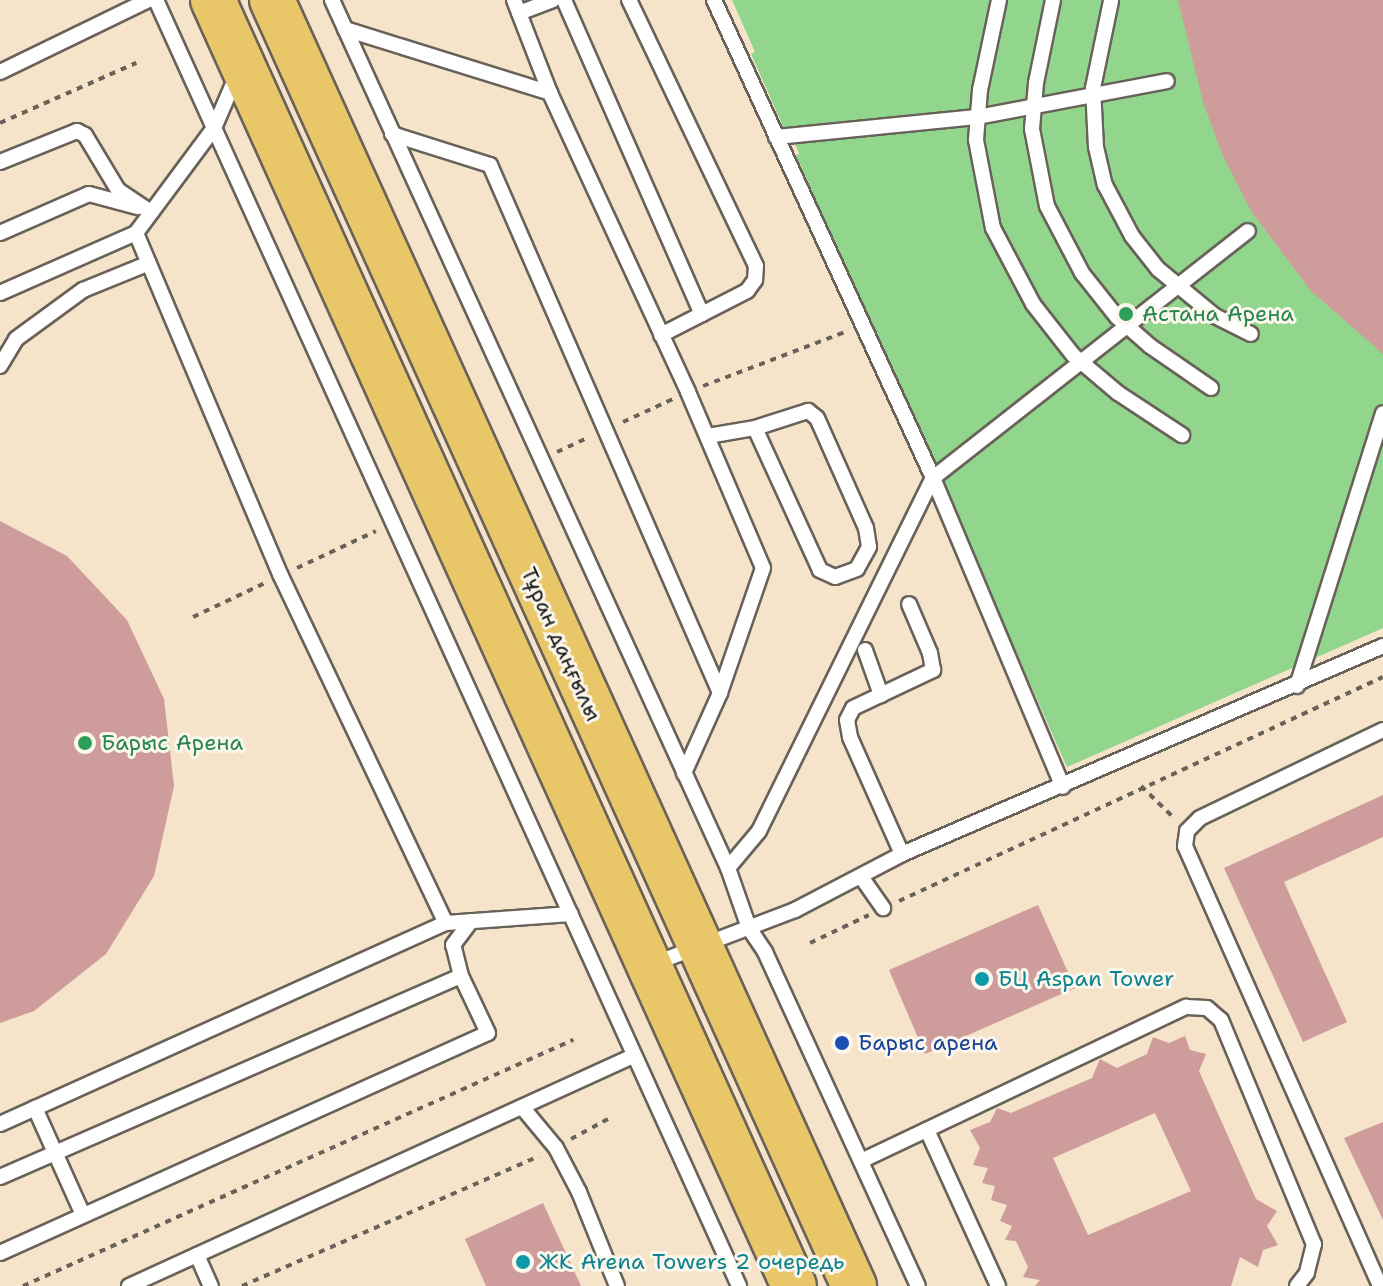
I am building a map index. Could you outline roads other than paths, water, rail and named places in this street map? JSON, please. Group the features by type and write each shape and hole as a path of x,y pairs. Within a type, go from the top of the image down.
{"main road":[{"path":"213,0 794,1286"},
{"name":"Тұран даңғылы","path":"272,0 854,1286"}],"lane":[{"path":"0,72 148,0"},
{"path":"156,0 739,1286"},
{"path":"332,0 728,868 749,928 765,952 918,1286"},
{"path":"553,0 517,6 550,93 708,436 763,568 720,693 684,773"},
{"path":"564,0 702,314"},
{"path":"629,0 756,266 755,280 747,291 661,335"},
{"path":"714,0 933,478 1063,787"},
{"path":"999,0 977,117 978,165 993,228 1033,304 1080,360 1118,393 1182,435"},
{"path":"1053,0 1034,106 1034,151 1047,206 1082,273 1126,325 1150,346 1211,388"},
{"path":"1111,1 1093,96 1096,147 1105,185 1132,236 1175,286 1217,317 1251,334"},
{"path":"345,29 550,93"},
{"path":"0,293 136,233 148,210 214,128 241,64"},
{"path":"776,137 977,117 1167,81"},
{"path":"0,162 77,131 85,135 118,190 148,210"},
{"path":"392,134 490,165 720,693"},
{"path":"0,233 89,194 148,210"},
{"path":"728,868 759,831 933,478 1248,231"},
{"path":"136,233 281,576 446,923"},
{"path":"0,366 16,339 83,290 149,263"},
{"path":"708,436 755,428 808,411 817,418 866,528 869,547 857,569 835,577 820,570 755,428"},
{"path":"1297,686 1383,413"},
{"path":"902,854 850,737 847,720 853,708 933,670 930,653 909,604"},
{"path":"649,966 749,928 862,878 902,854 1297,686 1383,646"},
{"path":"865,650 881,695"},
{"path":"1380,1286 1185,846 1187,831 1200,818 1383,730"},
{"path":"862,878 883,908"},
{"path":"0,1124 446,923 571,914"},
{"path":"0,1253 488,1033 461,976 453,945 471,921"},
{"path":"0,1177 461,976"},
{"path":"861,1161 1186,1007 1207,1008 1221,1020 1314,1244 1307,1273 1297,1286"},
{"path":"129,1286 633,1056"},
{"path":"522,1107 556,1148 579,1192 617,1286"},
{"path":"35,1108 83,1215"},
{"path":"927,1130 998,1286"},
{"path":"197,1255 211,1286"}],"place":[{"name":"Астана Арена","path":"1126,314"},
{"name":"Барыс Арена","path":"85,743"},
{"name":"БЦ Aspan Tower","path":"982,979"},
{"name":"Барыс арена","path":"842,1043"},
{"name":"ЖК Arena Towers 2 очередь","path":"523,1262"}]}
